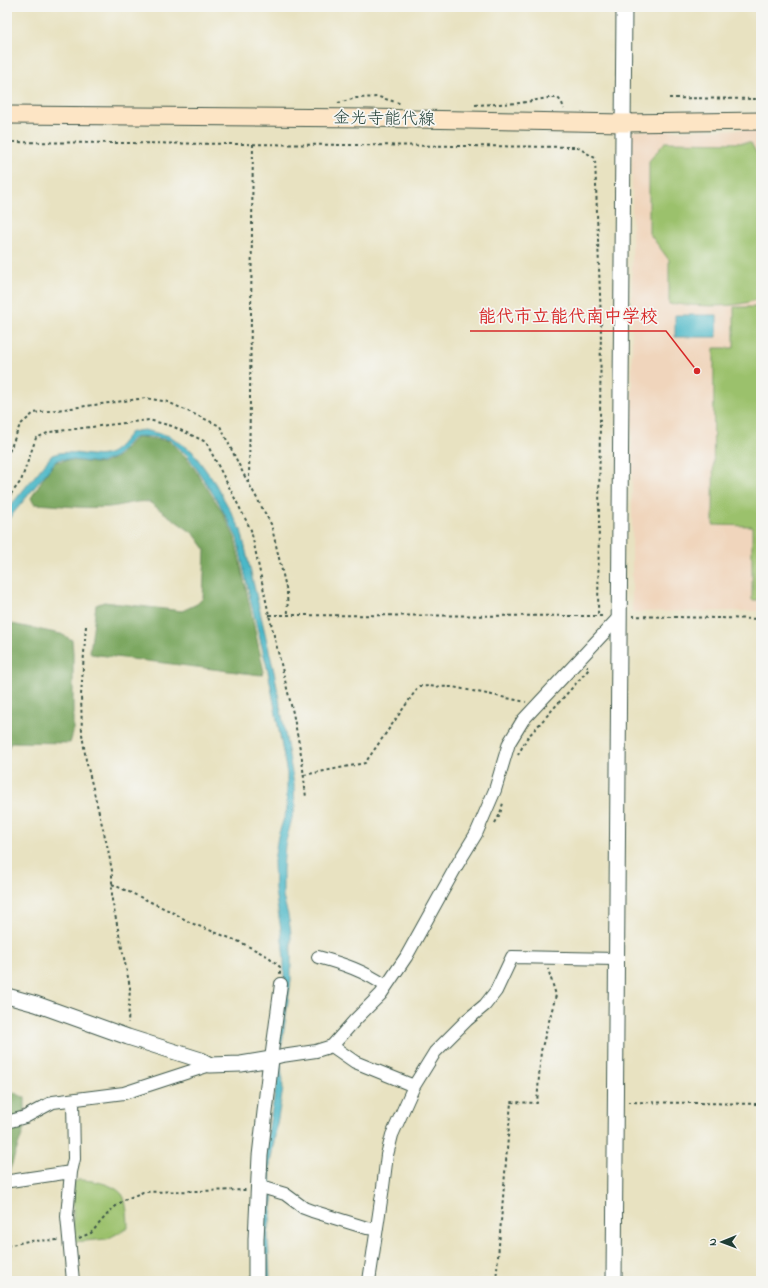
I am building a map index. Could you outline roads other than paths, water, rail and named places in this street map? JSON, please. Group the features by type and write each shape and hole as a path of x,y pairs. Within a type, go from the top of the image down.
{"main road":[{"name":"金光寺能代線","path":"7,115 359,118 624,123 761,121"}],"street":[{"path":"614,1281 624,7"},
{"path":"7,1122 25,1116 53,1102 124,1093 210,1065 241,1064 316,1051 332,1046 381,994 406,957 476,834 495,790 509,743 523,720 620,616"},
{"path":"318,957 348,966 374,978 386,986"},
{"path":"369,1281 387,1155 392,1135 414,1086 435,1052 467,1020 485,1005 496,991 512,957 616,959"},
{"path":"256,1281 256,1239 260,1156 277,1057 282,984"},
{"path":"7,996 36,1004 128,1037 201,1060 210,1065"},
{"path":"332,1046 355,1062 414,1086"},
{"path":"68,1280 69,1240 67,1216 71,1172 74,1160 73,1100"},
{"path":"10,1181 71,1172"},
{"path":"258,1188 275,1190 285,1194 304,1208 376,1230"}],"water":[{"path":"675,315 717,315 717,337 675,337"},
{"path":"144,430 170,436 192,451 215,483 241,530 275,676 294,784 295,807 285,845 283,869 283,897 291,933 291,980 281,1050 283,1089 270,1164 271,1185 274,1194 268,1235 270,1281 265,1281 264,1274 263,1228 265,1149 276,1087 275,1063 284,981 284,959 275,891 274,861 278,836 287,809 287,774 268,671 237,538 219,503 188,456 170,440 154,437 140,436 132,439 117,456 101,463 62,459 56,461 7,521 7,510 52,455 66,452 94,455 107,454 117,448 131,432"}],"place":[{"name":"能代市立能代南中学校","path":"697,371"}]}
